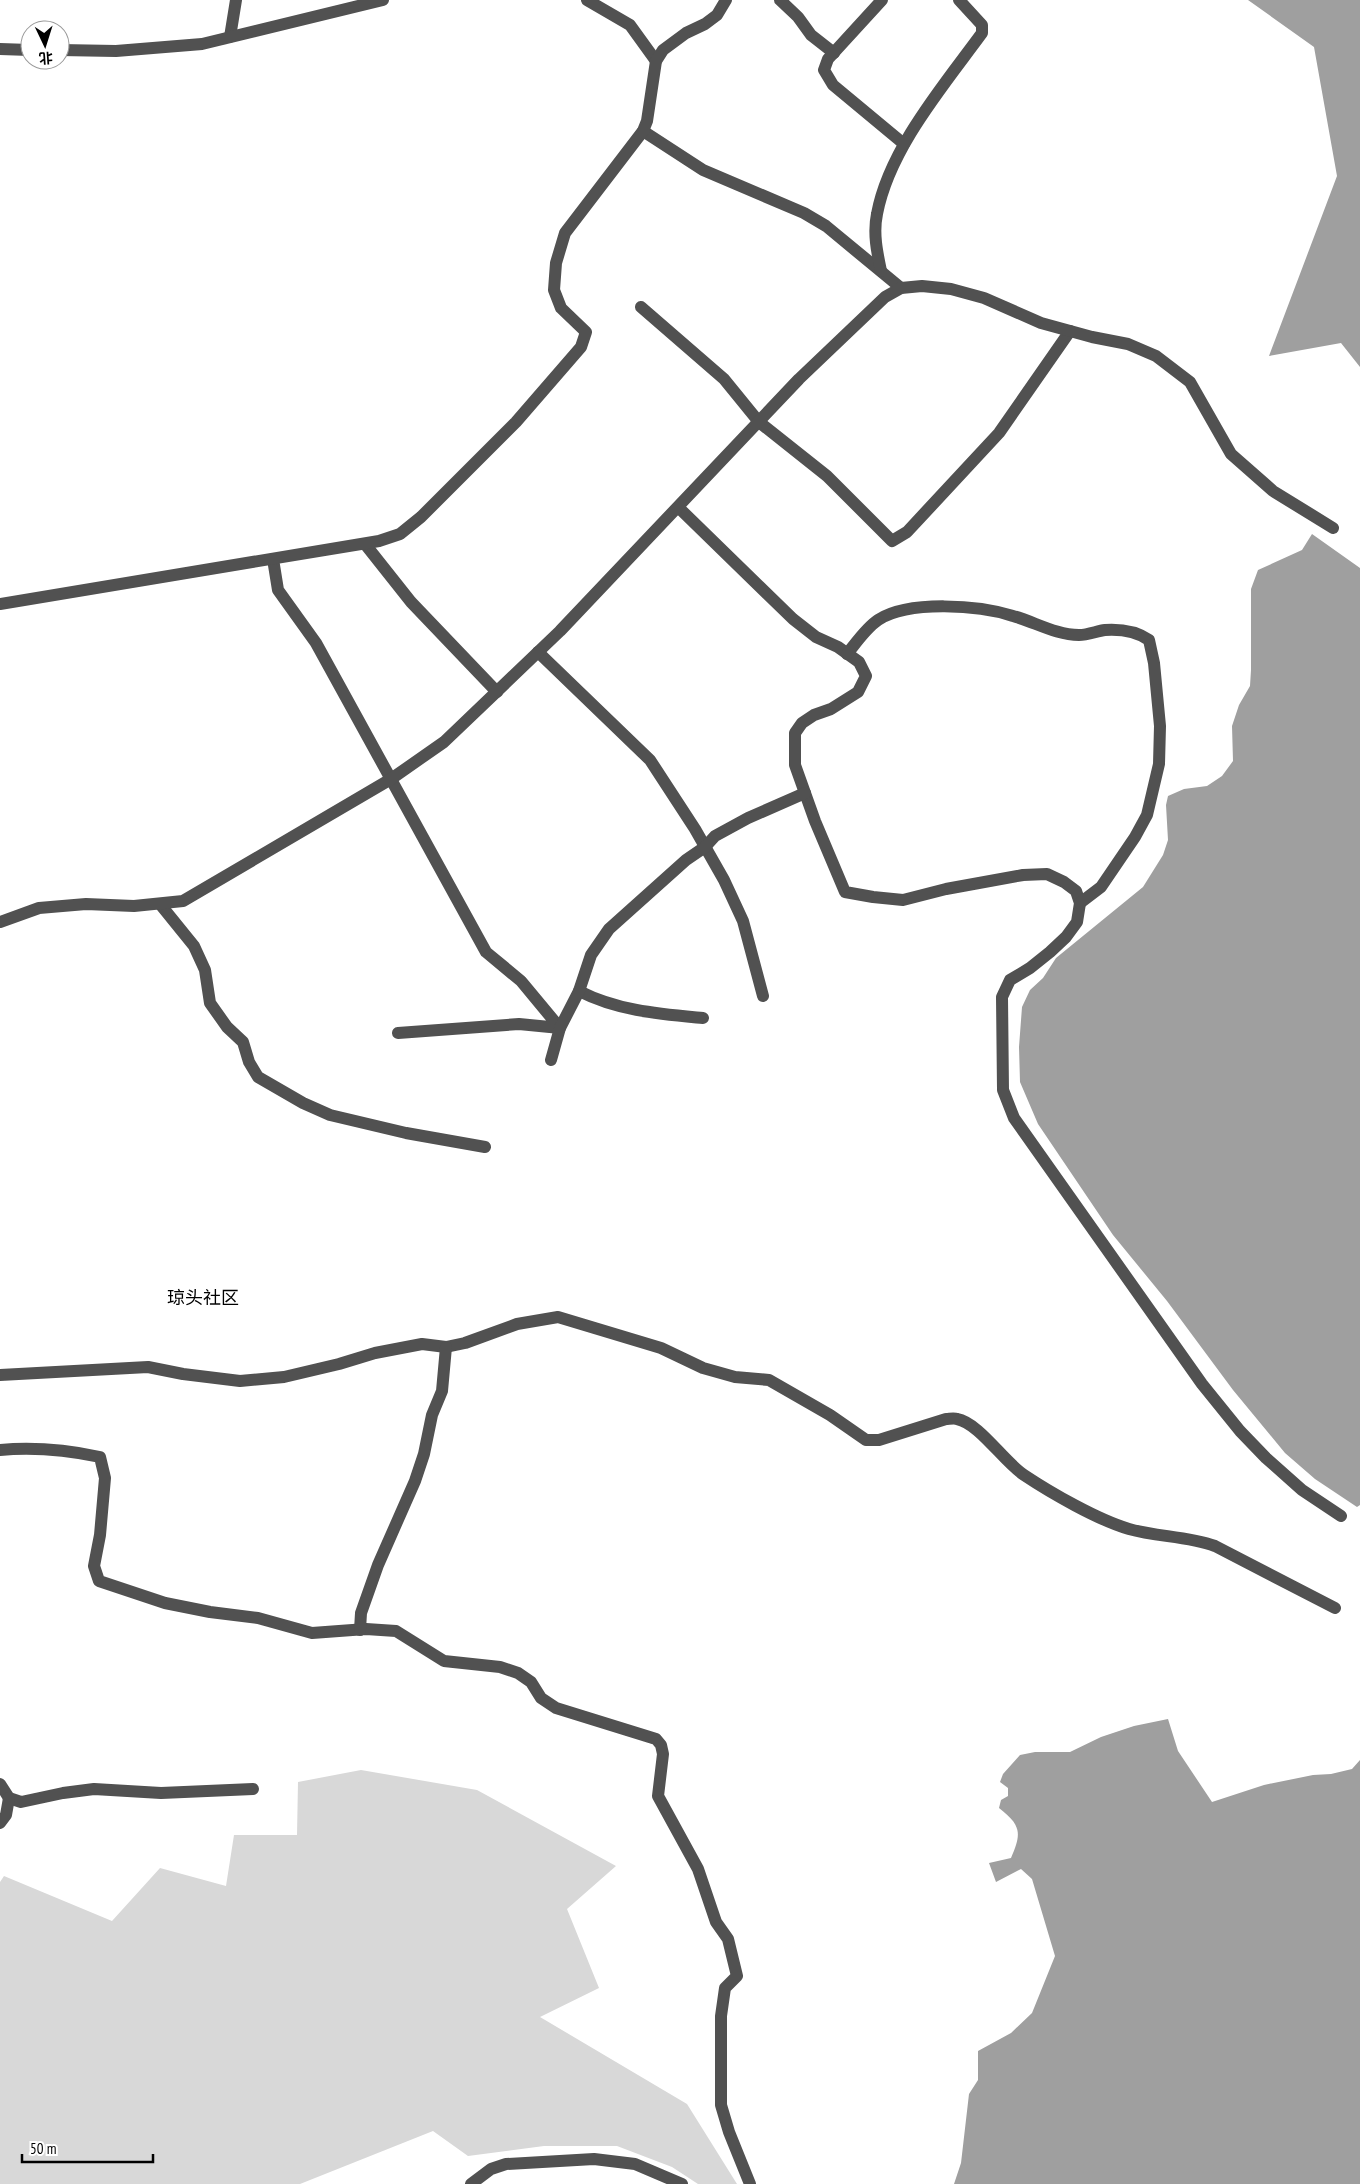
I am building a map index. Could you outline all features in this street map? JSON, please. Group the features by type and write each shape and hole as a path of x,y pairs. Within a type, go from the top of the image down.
{"street":[{"path":"230,37 236,0"},
{"path":"70,50 116,50 202,44 383,0"},
{"path":"587,0 630,25 656,61"},
{"path":"0,604 365,544 400,534 422,517 516,422 581,347 586,332 561,308 554,290 556,263 565,233 643,132 647,121 656,61 663,50 686,33 705,24 717,15 726,0"},
{"path":"780,0 798,18 811,35 834,53"},
{"path":"882,0 828,59 824,70 833,85 904,144"},
{"path":"881,271 875,235 882,195 904,144 982,33 982,25 959,0"},
{"path":"0,49 20,50"},
{"path":"643,132 703,170 804,213 826,226 901,288"},
{"path":"0,922 39,908 86,904 134,906 183,901 391,779 444,742 538,652 679,508 799,379 885,297 901,288 922,286 951,289 984,298 1040,323 1128,344 1156,356 1190,382 1231,454 1273,491 1333,528"},
{"path":"641,307 724,380 759,422 827,476 892,541 907,532 999,433 1070,331"},
{"path":"679,508 793,619 816,637 858,662 866,676 858,692 831,709 814,715 802,723 795,733 795,765 845,892 903,900 946,889 1023,874 1047,874 1064,882 1076,891 1080,903 1077,922 1066,937 1030,968 1010,980 1002,997 1003,1090 1014,1118 1185,1361 1240,1431 1266,1458 1302,1490 1341,1516"},
{"path":"365,544 411,602 497,692"},
{"path":"273,559 278,590 316,643 486,952 521,981 560,1028"},
{"path":"847,654 878,620 900,611 948,607 1013,616 1031,624 1079,635 1106,630 1136,632 1148,640 1154,663 1160,726 1158,764 1147,815 1135,837 1101,887 1080,903"},
{"path":"538,652 650,760 705,847 743,921 762,996"},
{"path":"551,1060 560,1028 579,991 591,955 609,928 686,860 705,847 715,836 740,822 805,793"},
{"path":"160,904 194,946 205,970 210,1003 227,1027 243,1042 249,1062 258,1077 303,1103 330,1115 406,1133 485,1147"},
{"path":"579,991 599,1001 634,1010 702,1018"},
{"path":"398,1033 518,1024 560,1028"},
{"path":"0,1375 148,1367 183,1374 240,1381 284,1377 375,1353 422,1344 446,1347 465,1343 517,1324 558,1317 661,1348 703,1368 735,1377 769,1380 830,1415 866,1440 879,1440 946,1420 957,1419 971,1426 1021,1473 1045,1489 1084,1509 1128,1529 1165,1536 1195,1538 1215,1546 1335,1608"},
{"path":"360,1630 361,1612 378,1565 415,1481 424,1454 432,1416 442,1392 446,1347"},
{"path":"0,1450 23,1448 80,1453 100,1457 105,1478 100,1535 94,1566 99,1581 165,1604 258,1618 312,1633 360,1630 396,1631 444,1661 500,1667 518,1673 531,1682 541,1698 556,1708 626,1728 656,1739 661,1745 663,1754 658,1796 698,1869 716,1922 728,1939 737,1976 725,1988 721,2016 721,2105 732,2141 750,2184"},
{"path":"0,1784 9,1798 20,1802 63,1792 94,1789 161,1793 253,1789"},
{"path":"0,1823 6,1815 9,1798"},
{"path":"471,2184 491,2169 506,2164 594,2159 635,2164 682,2184"}],"shaded area":[{"path":"1248,0 1360,0 1360,367 1341,343 1269,356 1337,176 1314,47"},
{"path":"1312,534 1360,568 1360,1505 1357,1507 1315,1479 1285,1453 1233,1390 1167,1301 1113,1235 1038,1124 1020,1082 1019,1047 1022,1007 1030,990 1043,978 1056,958 1143,887 1163,855 1168,840 1166,805 1168,796 1184,789 1207,786 1222,776 1233,761 1232,726 1239,705 1250,686 1251,589 1258,570 1302,550"},
{"path":"1168,1719 1178,1751 1212,1802 1264,1785 1352,1769 1360,1760 1360,2184 954,2184 961,2163 969,2094 978,2080 978,2051 1011,2033 1032,2013 1055,1956 1032,1879 1021,1869 996,1882 989,1863 1011,1858 1018,1836 1012,1819 999,1808 1001,1800 1008,1796 1008,1788 1000,1782 1003,1774 1020,1755 1035,1752 1070,1752 1101,1737 1134,1726"},
{"path":"361,1770 477,1790 616,1866 567,1909 599,1988 540,2017 687,2104 737,2184 698,2184 672,2167 617,2146 544,2146 468,2156 433,2131 300,2184 0,2184 0,1882 4,1876 112,1921 160,1868 226,1886 234,1835 297,1835 298,1782"}],"district":[{"name":"琼头社区","path":"203,1298"}]}
